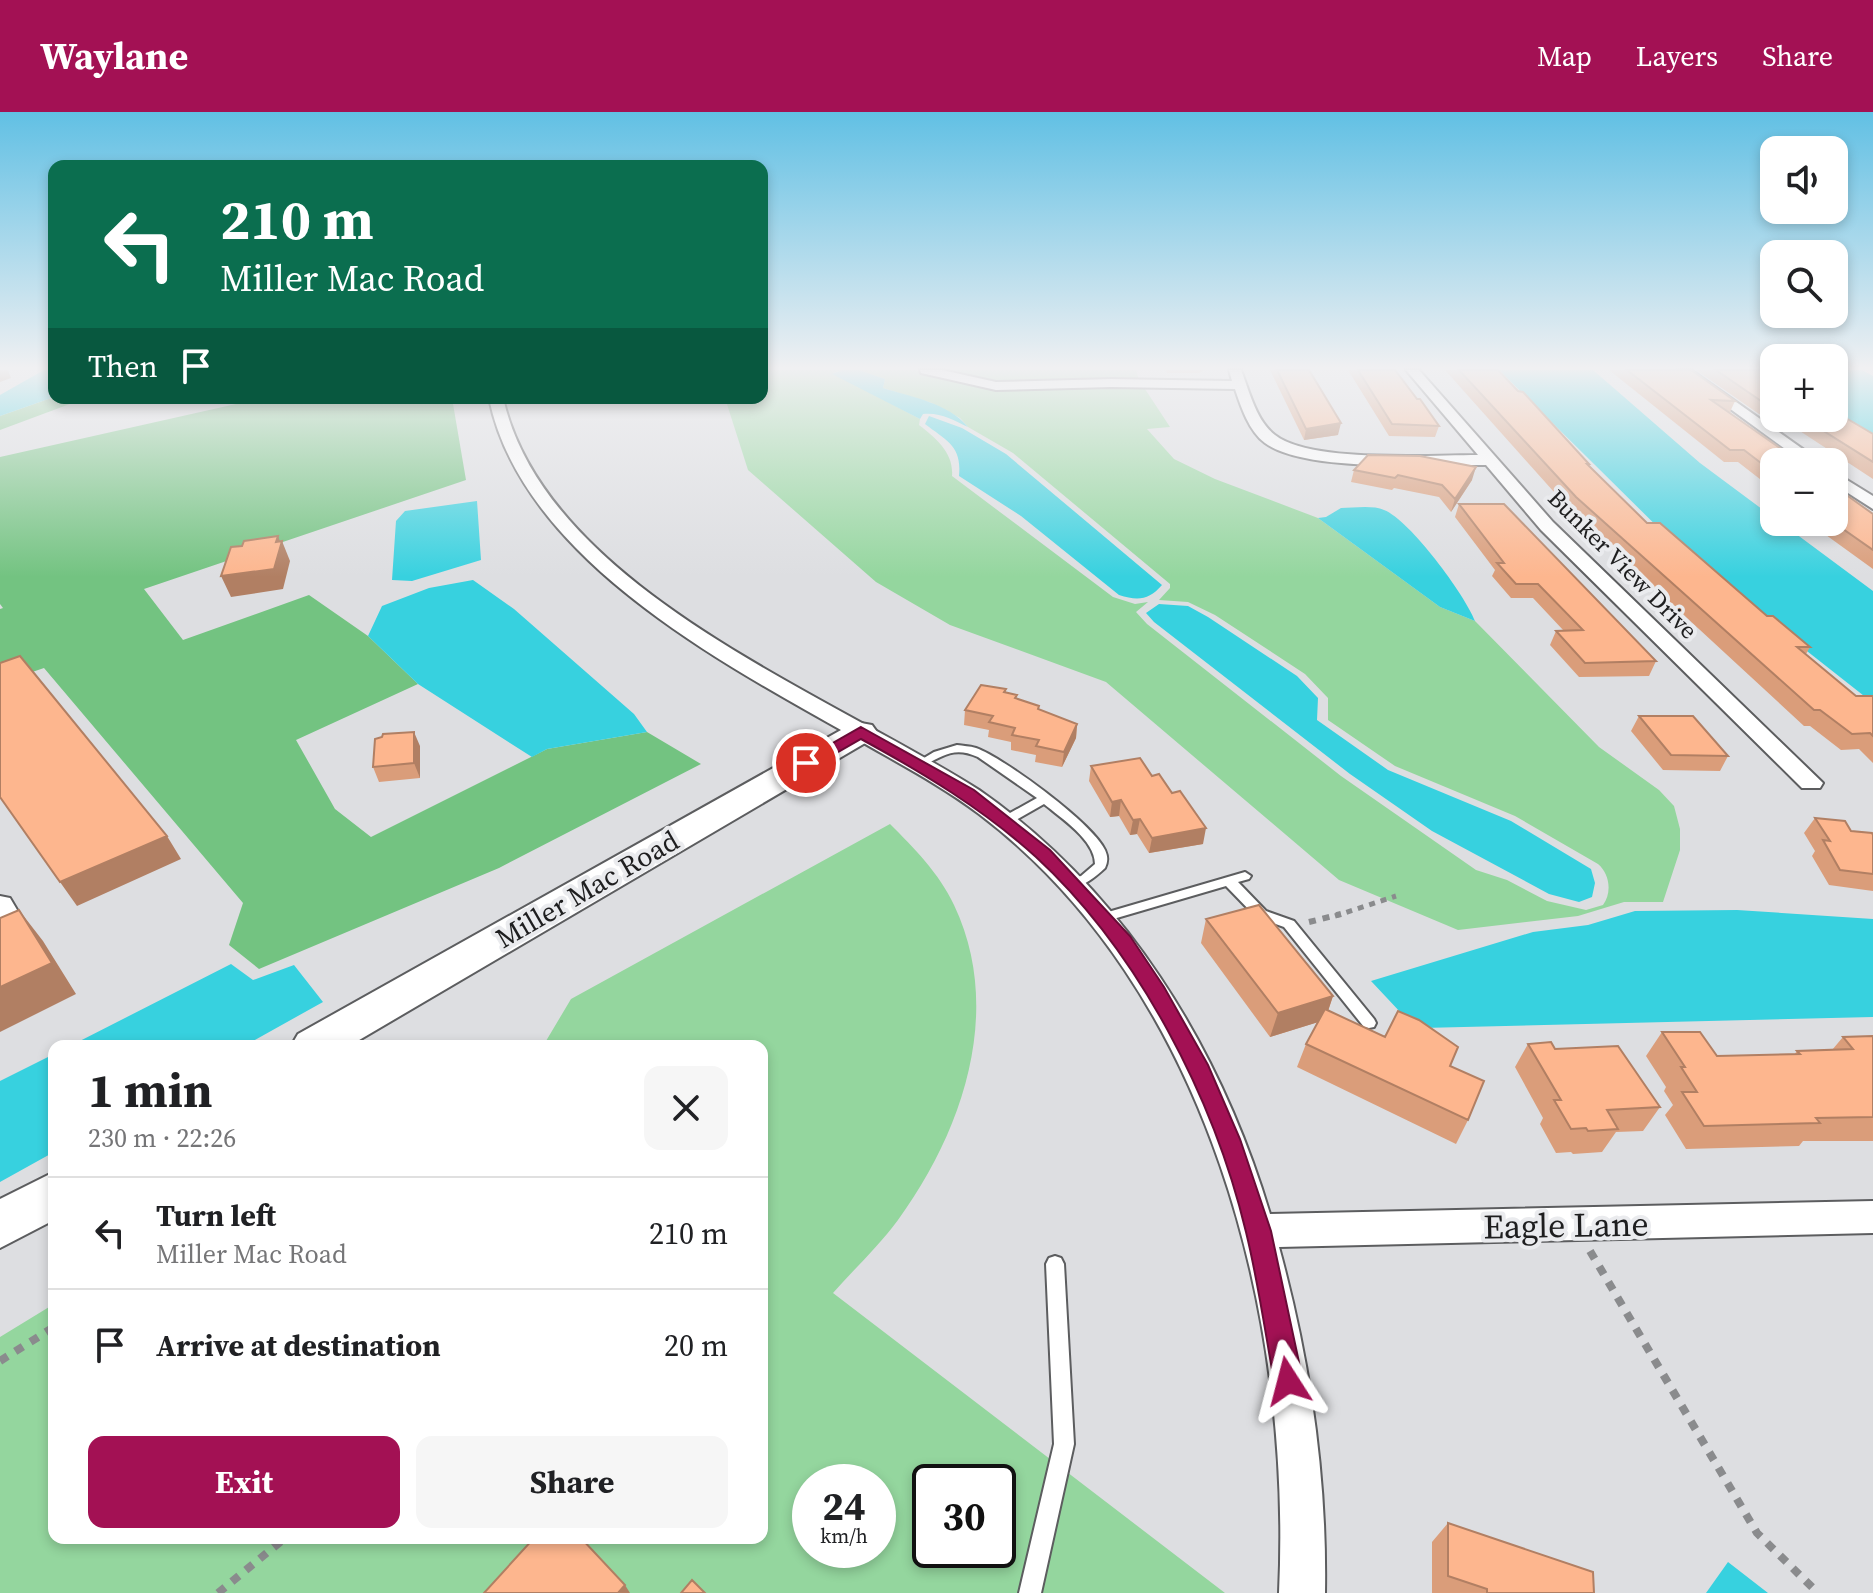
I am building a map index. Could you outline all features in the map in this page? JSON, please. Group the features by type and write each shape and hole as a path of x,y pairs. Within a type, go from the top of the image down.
{"street":[{"path":"505,439 547,507 604,565 664,613 751,670 919,764 1005,821 1072,883 1103,918 1156,992 1197,1065 1229,1139 1259,1231 1297,1431 1304,1558 1302,1593"},
{"path":"1270,439 1289,450 1332,455 1488,460"},
{"name":"Bunker View Drive","path":"1470,439 1547,526 1811,783"},
{"path":"1848,487 1873,504"},
{"name":"Miller Mac Road","path":"323,1040 861,732"},
{"path":"0,1225 48,1197"},
{"name":"Eagle Lane","path":"1259,1231 1873,1217"}],"lane":[{"path":"919,764 953,748 973,751 1044,799 1087,835 1102,857 1101,865 1094,873 1072,883"},
{"path":"1005,821 1044,799"},
{"path":"1103,918 1245,876"},
{"path":"1229,881 1261,914 1289,924 1369,1023"},
{"path":"1030,1593 1064,1444 1055,1264"}],"path":[{"path":"1321,921 1396,896"},
{"path":"1554,1225 1589,1249 1757,1533 1818,1593"},
{"path":"0,1361 48,1331"},
{"path":"218,1593 278,1544"}],"green space":[{"path":"80,439 459,439 466,480 144,589 183,640 309,595 368,636 418,684 296,740 335,809 371,837 547,749 647,732 701,764 499,868 259,969 229,945 243,903 44,668 0,683 0,609 3,608 0,604 0,457"},
{"path":"738,439 935,439 947,453 952,476 1113,597 1135,604 1148,602 1136,612 1147,624 1341,776 1476,870 1507,880 1547,901 1586,910 1603,905 1608,895 1608,884 1598,864 1515,816 1395,766 1328,720 1328,698 1305,674 1215,615 1188,602 1159,600 1170,584 1013,453 989,439 1156,439 1174,459 1215,479 1318,518 1440,607 1475,621 1599,747 1659,790 1674,806 1680,829 1680,850 1663,902 1624,902 1578,916 1458,930 1339,880 1106,682 950,625 876,582 748,470"},
{"path":"890,824 933,872 954,905 969,945 975,986 975,1027 969,1068 941,1148 898,1220 833,1293 1225,1593 0,1593 0,1337 48,1308 48,1544 768,1544 768,1040 547,1040 571,999"}],"water":[{"path":"981,439 1006,454 1162,585 1143,598 1119,595 1021,516 959,476 958,458 946,440"},
{"path":"1569,439 1673,439 1760,508 1760,536 1799,536 1873,591 1873,703 1689,558"},
{"path":"477,501 481,560 412,581 392,580 396,521 405,511"},
{"path":"1341,508 1374,508 1395,517 1436,560 1475,621 1440,607 1318,518"},
{"path":"473,580 514,609 634,714 647,732 547,749 532,757 418,684 368,636 382,606 429,588"},
{"path":"1159,604 1188,606 1297,676 1318,698 1317,720 1388,770 1511,821 1591,869 1595,883 1592,897 1579,902 1549,894 1432,831 1350,774 1154,622 1146,613"},
{"path":"1737,910 1873,919 1873,1017 1422,1028 1402,1014 1371,981 1533,932 1588,925 1635,911"},
{"path":"231,964 253,980 294,965 323,1002 255,1040 82,1040"},
{"path":"48,1057 48,1155 0,1182 0,1081"},
{"path":"1728,1562 1768,1593 1706,1593"}],"building":[{"path":"1523,439 1566,439 1647,523 1660,523 1767,616 1773,616 1810,647 1797,647 1856,696 1873,696 1873,736 1870,733 1852,734 1820,710 1814,710 1576,497"},
{"path":"1716,439 1767,439 1780,448 1760,448 1760,462 1744,450 1730,450"},
{"path":"1837,439 1873,439 1873,462"},
{"path":"1368,455 1420,456 1476,467 1455,499 1442,485 1398,475 1395,478 1354,470"},
{"path":"1848,496 1873,514 1873,550 1848,532"},
{"path":"1459,504 1504,504 1656,661 1585,663 1556,631 1583,630 1538,584 1516,584 1497,563 1504,563"},
{"path":"278,536 276,542 282,541 274,569 221,576 231,547 242,546 244,541"},
{"path":"20,656 167,836 60,882 0,797 0,663"},
{"path":"981,685 1006,689 1004,692 1017,695 1015,698 1077,724 1064,752 1036,746 1039,740 1012,735 1015,728 989,722 993,716 965,710"},
{"path":"1639,716 1693,716 1728,756 1671,755"},
{"path":"414,732 414,763 373,767 375,739 383,734"},
{"path":"1140,758 1152,776 1159,774 1172,793 1180,791 1206,828 1152,838 1140,819 1133,820 1121,800 1112,802 1091,766"},
{"path":"1815,818 1845,821 1851,831 1872,833 1873,874 1840,870 1823,840 1830,841"},
{"path":"1259,905 1333,996 1278,1013 1206,919"},
{"path":"19,910 52,963 0,987 0,918"},
{"path":"1325,1009 1385,1037 1398,1011 1419,1020 1458,1047 1450,1066 1484,1081 1468,1120 1306,1044"},
{"path":"1662,1032 1700,1032 1717,1056 1853,1049 1843,1037 1873,1036 1873,1117 1816,1118 1820,1123 1704,1126 1682,1092 1697,1092"},
{"path":"1551,1042 1555,1049 1618,1046 1660,1107 1607,1110 1618,1129 1571,1129 1554,1100 1561,1100 1528,1044"},
{"path":"1448,1523 1593,1572 1594,1593 1487,1593 1487,1589 1448,1576"},
{"path":"529,1544 587,1544 625,1585 618,1593 484,1593"},
{"path":"692,1580 705,1593 681,1593"}],"route":[{"path":"806,763 861,732 919,764 1005,821 1083,894 1123,941 1197,1065 1229,1139 1259,1231 1288,1381"}]}
